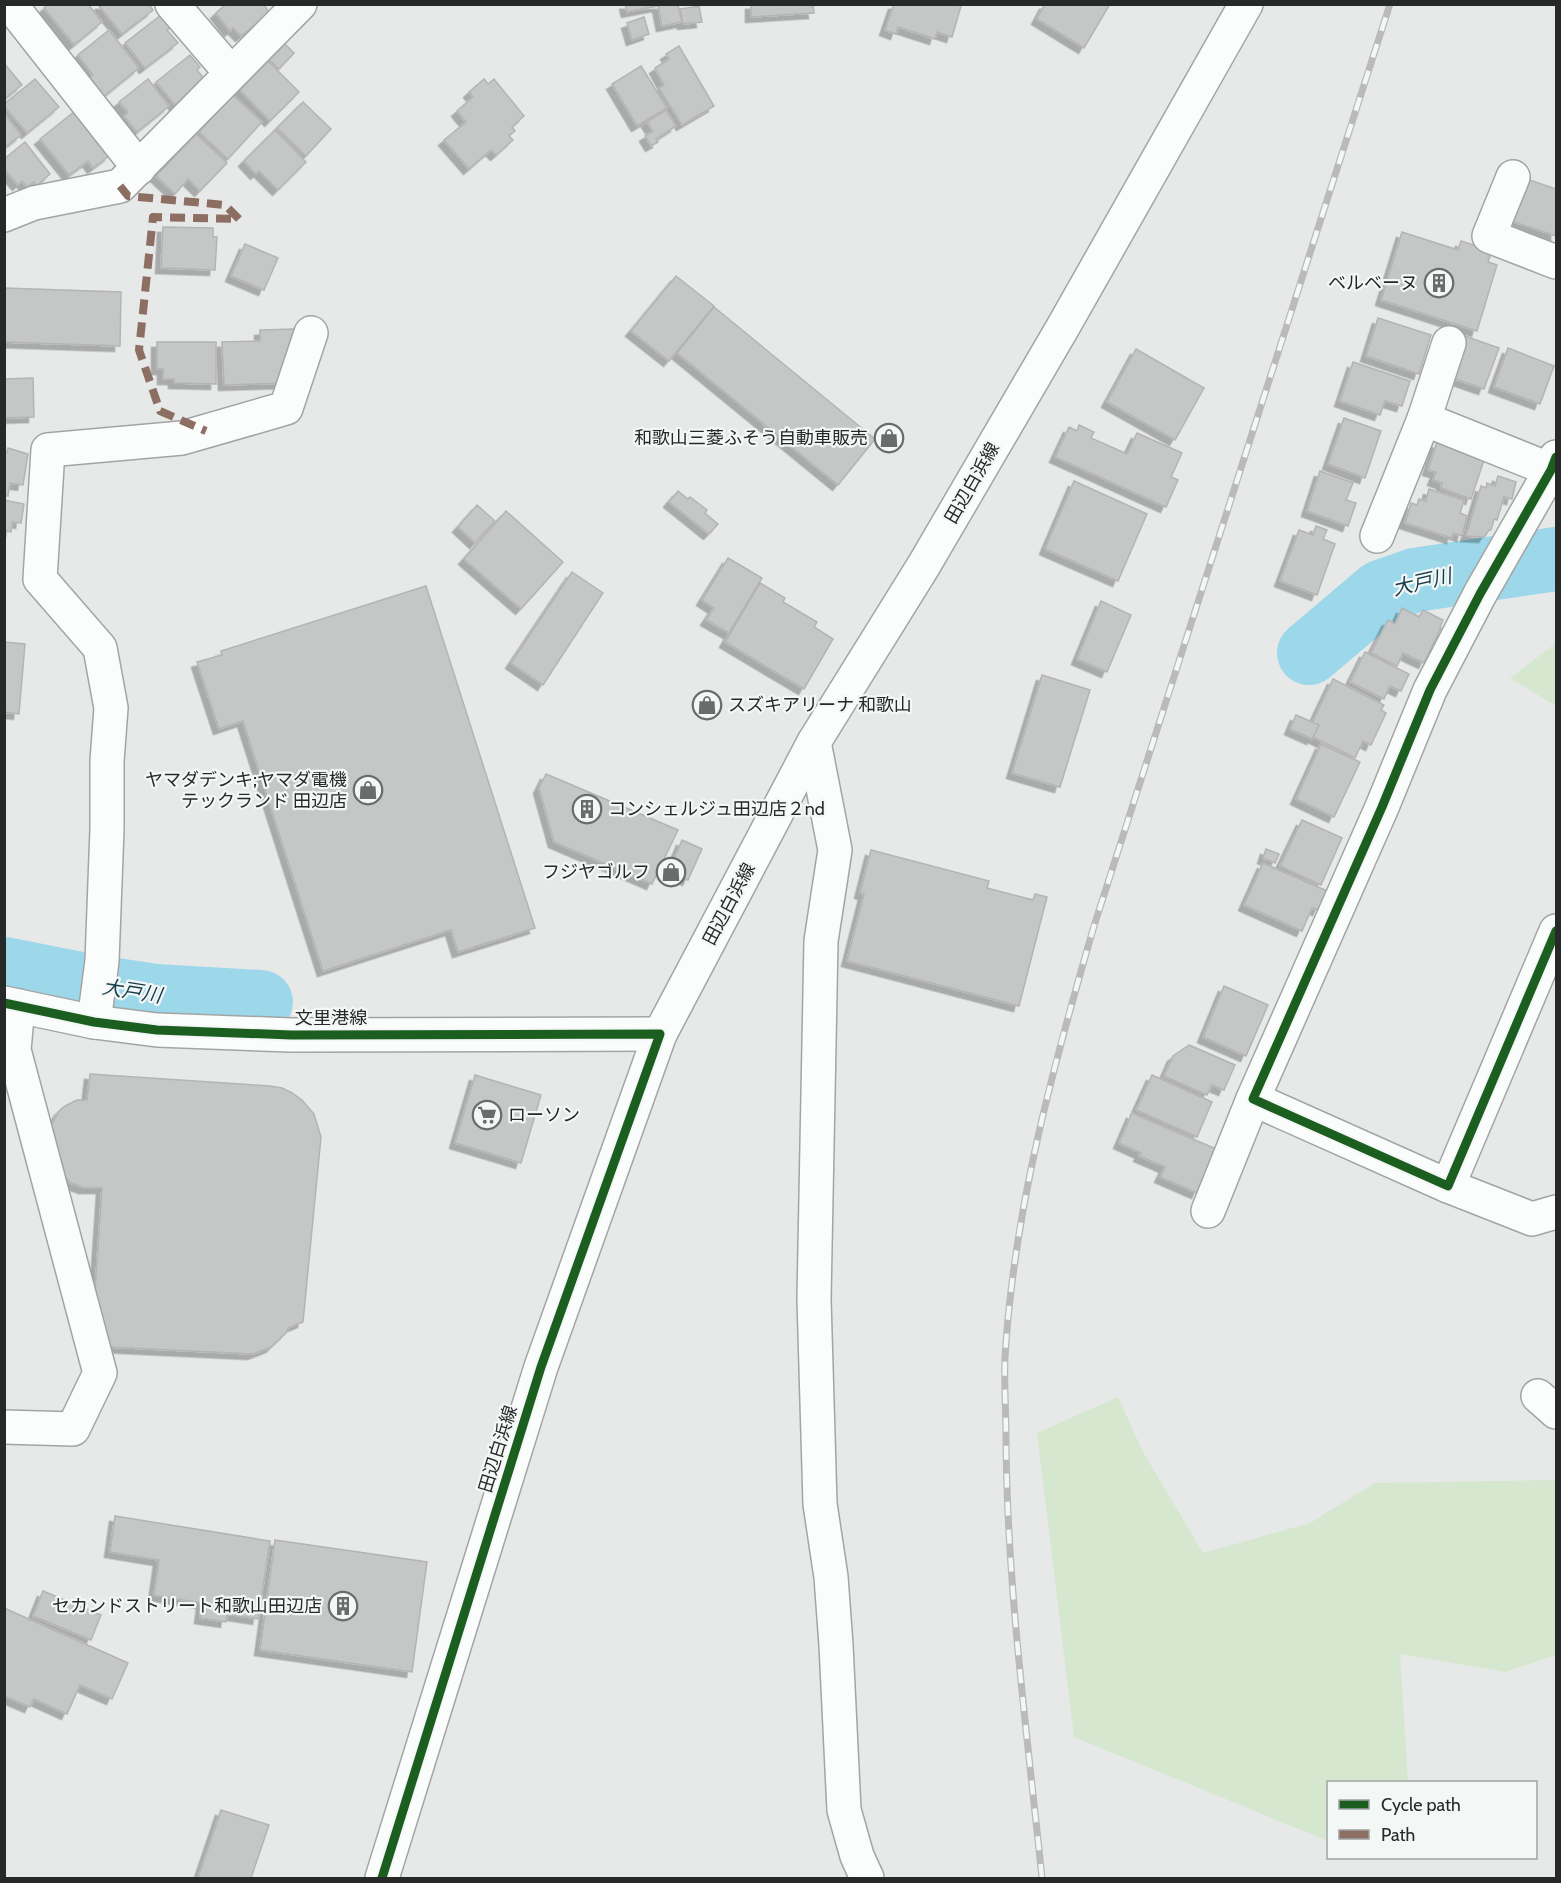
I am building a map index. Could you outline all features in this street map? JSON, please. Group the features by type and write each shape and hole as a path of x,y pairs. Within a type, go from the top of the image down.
{"street":[{"path":"10,4 139,168"},
{"path":"172,4 231,73"},
{"path":"4,215 34,202 120,186 300,4"},
{"name":"田辺白浜線","path":"382,1878 541,1367 660,1034 814,742 930,555 1081,297 1246,4"},
{"path":"1513,177 1489,236 1557,262"},
{"path":"96,1011 102,962 107,761 111,708 100,648 40,579 48,450 182,438 286,408 311,333"},
{"path":"1377,536 1424,419 1449,343"},
{"path":"1209,1211 1253,1099 1382,807 1430,690 1480,594 1554,464 1424,419"},
{"path":"814,742 835,850 821,941 814,1299 820,1504 831,1577 844,1810 857,1856 867,1878"},
{"path":"1448,1186 1557,931"},
{"path":"4,1427 73,1429 100,1373 14,1050 11,1005"},
{"name":"文里港線","path":"11,1005 96,1011 157,1030 291,1035 660,1034"},
{"path":"1253,1099 1448,1186 1532,1219 1557,1212"}],"green space":[{"path":"1556,643 1556,706 1510,678"},
{"path":"1118,1397 1142,1450 1203,1553 1310,1523 1375,1483 1556,1480 1556,1655 1505,1672 1400,1654 1408,1781 1327,1781 1327,1841 1074,1737 1037,1433"}],"building":[{"path":"49,4 88,4 102,22 74,45 44,8"},
{"path":"101,4 149,4 153,10 122,34 99,6"},
{"path":"226,4 263,4 270,13 241,36 233,28 230,31 216,13"},
{"path":"625,4 682,4 678,5 682,22 662,26 658,6 627,12"},
{"path":"751,4 813,4 814,13 751,17"},
{"path":"894,4 956,4 961,6 952,37 937,32 935,39 898,27 896,34 885,30"},
{"path":"1045,4 1110,4 1084,48 1037,19"},
{"path":"699,6 702,22 683,24 680,9"},
{"path":"161,15 171,27 167,30 178,43 145,68 125,43"},
{"path":"644,17 649,34 632,40 627,23"},
{"path":"109,30 139,68 103,97 89,79 93,75 78,55"},
{"path":"285,44 294,53 279,69 269,60"},
{"path":"679,46 714,106 682,125 659,88 664,85 655,68 669,59 666,54"},
{"path":"190,55 200,67 197,70 205,80 175,105 156,82"},
{"path":"268,61 299,92 270,121 240,90"},
{"path":"4,63 22,85 4,99"},
{"path":"641,66 667,108 637,126 612,84"},
{"path":"35,79 59,107 27,133 4,104"},
{"path":"148,79 169,106 137,132 124,116 128,112 119,102"},
{"path":"484,79 488,84 494,79 524,116 512,127 515,131 509,136 513,140 496,155 491,150 469,169 444,140 466,122 457,111 473,97 469,92"},
{"path":"233,95 262,122 228,159 199,132"},
{"path":"303,102 331,129 306,156 277,128"},
{"path":"666,110 676,126 656,139 658,142 651,146 645,136 653,131 647,122"},
{"path":"75,111 110,155 93,168 88,161 69,175 40,139"},
{"path":"4,113 21,135 4,148"},
{"path":"275,130 306,162 278,190 259,171 256,174 244,161"},
{"path":"196,134 227,163 200,191 188,179 175,194 156,176"},
{"path":"25,142 50,174 37,186 34,182 27,187 22,181 18,185 4,169 4,159"},
{"path":"1521,177 1556,189 1556,236 1508,220"},
{"path":"163,227 213,228 213,237 217,237 215,270 161,268"},
{"name":"ベルベーヌ","path":"1402,232 1458,250 1461,241 1492,251 1488,262 1497,265 1477,331 1381,300"},
{"path":"245,244 278,258 264,290 231,276"},
{"path":"676,276 714,306 669,361 631,331"},
{"path":"4,288 121,292 120,346 4,342"},
{"path":"714,307 875,439 838,485 677,353"},
{"path":"1378,318 1431,335 1419,374 1366,356"},
{"path":"294,329 295,355 291,383 224,385 222,342 260,341 260,330"},
{"path":"1456,333 1499,348 1484,389 1444,375"},
{"path":"157,342 216,342 216,384 174,383 174,379 163,379 163,369 157,369"},
{"path":"1508,348 1554,366 1540,404 1494,387"},
{"path":"1136,349 1204,388 1175,440 1107,402"},
{"path":"1353,362 1410,381 1402,406 1385,401 1380,415 1340,401"},
{"path":"33,378 34,417 4,418 4,379"},
{"path":"1344,418 1381,431 1365,478 1328,464"},
{"path":"1079,425 1094,432 1091,438 1127,454 1137,433 1182,453 1171,477 1178,480 1166,507 1055,457 1069,427 1077,431"},
{"path":"1437,442 1485,457 1471,499 1441,488 1442,483 1433,480 1436,472 1428,470"},
{"path":"8,448 28,454 23,485 10,483 8,496 4,496 4,451 7,452"},
{"path":"1320,471 1353,483 1346,500 1356,503 1348,526 1307,511"},
{"path":"1498,476 1516,482 1512,499 1504,497 1497,520 1494,519 1491,530 1484,537 1466,536 1481,486 1486,488 1487,483 1495,486"},
{"path":"1074,481 1147,514 1118,581 1045,549"},
{"path":"1429,489 1464,500 1460,513 1467,516 1462,536 1453,533 1452,538 1405,523 1411,503 1417,505 1419,499 1426,501"},
{"path":"678,491 707,510 705,513 718,524 709,534 669,502"},
{"path":"4,500 24,504 21,523 12,522 11,532 4,531"},
{"path":"477,505 495,521 475,543 458,527"},
{"path":"506,511 563,562 521,609 464,559"},
{"path":"1316,526 1327,530 1323,539 1335,544 1317,595 1280,581 1299,530 1313,535"},
{"path":"728,558 762,578 729,633 706,620 714,608 702,600"},
{"path":"572,572 603,593 543,685 511,663"},
{"path":"760,583 785,598 783,602 817,622 814,627 833,639 804,689 725,642"},
{"path":"426,586 535,928 458,952 451,930 323,971 243,721 219,729 197,662 222,655 221,651"},
{"path":"1101,601 1131,615 1107,672 1077,659"},
{"path":"1402,608 1419,617 1423,610 1443,620 1424,663 1403,653 1397,666 1371,653 1388,620 1395,624"},
{"path":"4,642 25,644 19,714 4,712"},
{"path":"1365,652 1409,674 1401,691 1390,686 1384,699 1350,682"},
{"path":"1042,675 1090,690 1060,787 1012,773"},
{"path":"1333,679 1384,705 1381,710 1386,713 1371,745 1363,741 1355,758 1313,737 1319,725 1312,723"},
{"path":"1296,715 1319,725 1312,739 1290,729"},
{"path":"1321,744 1360,762 1334,817 1296,799"},
{"name":"コンシェルジュ田辺店２nd","path":"546,774 678,830 652,884 554,842 539,788"},
{"path":"1302,820 1342,838 1321,885 1280,866"},
{"path":"682,840 702,849 688,880 669,871"},
{"path":"1266,849 1279,854 1275,863 1263,858"},
{"path":"871,850 989,881 987,888 1033,900 1035,894 1047,897 1019,1006 847,961 864,894 860,893"},
{"path":"1263,863 1327,891 1318,910 1312,908 1302,931 1244,905"},
{"path":"1224,986 1268,1005 1246,1056 1203,1037"},
{"path":"1189,1045 1235,1065 1224,1090 1212,1085 1207,1095 1164,1076 1173,1056"},
{"path":"90,1074 282,1088 302,1100 314,1114 321,1137 303,1322 288,1328 286,1333 271,1347 253,1354 108,1347 95,1292 102,1188 84,1188 71,1183 59,1173 51,1125 65,1106 77,1100 87,1100"},
{"path":"475,1075 541,1095 521,1163 455,1143"},
{"path":"1152,1075 1212,1102 1197,1137 1136,1110"},
{"path":"1132,1113 1216,1149 1197,1193 1160,1177 1165,1167 1139,1156 1141,1153 1119,1143"},
{"path":"115,1516 270,1541 258,1619 227,1614 226,1622 200,1618 202,1603 154,1595 159,1560 110,1552"},
{"name":"セカンドストリート和歌山田辺店","path":"275,1540 427,1562 412,1672 260,1650"},
{"path":"43,1591 101,1615 91,1640 33,1616"},
{"path":"4,1608 128,1663 112,1699 80,1685 67,1714 34,1699 30,1707 4,1696"},
{"path":"221,1810 269,1825 251,1878 198,1878"}],"waterway":[{"name":"大戸川","path":"1309,653 1381,592 1415,580 1556,559"},
{"name":"大戸川","path":"4,969 155,996 261,1002"}],"railway":[{"path":"1042,1878 1019,1659 1007,1494 1005,1357 1017,1247 1026,1193 1050,1085 1094,926 1390,4"}],"marked path":[{"path":"120,186 128,196 225,205 239,219 153,217 139,350 160,411 206,431"}],"cycle path":[{"path":"1556,457 1430,690 1382,807 1253,1099 1448,1186 1556,931"},
{"path":"4,1003 94,1022 157,1030 291,1035 660,1034 541,1367 382,1878"}],"place":[{"name":"ベルベーヌ","path":"1439,283"},
{"name":"和歌山三菱ふそう自動車販売","path":"889,438"},
{"name":"スズキアリーナ 和歌山","path":"707,705"},
{"name":"ヤマダデンキ;ヤマダ電機 テックランド 田辺店","path":"368,790"},
{"name":"コンシェルジュ田辺店２nd","path":"587,809"},
{"name":"フジヤゴルフ","path":"671,872"},
{"name":"ローソン","path":"487,1115"},
{"name":"セカンドストリート和歌山田辺店","path":"343,1606"}]}
